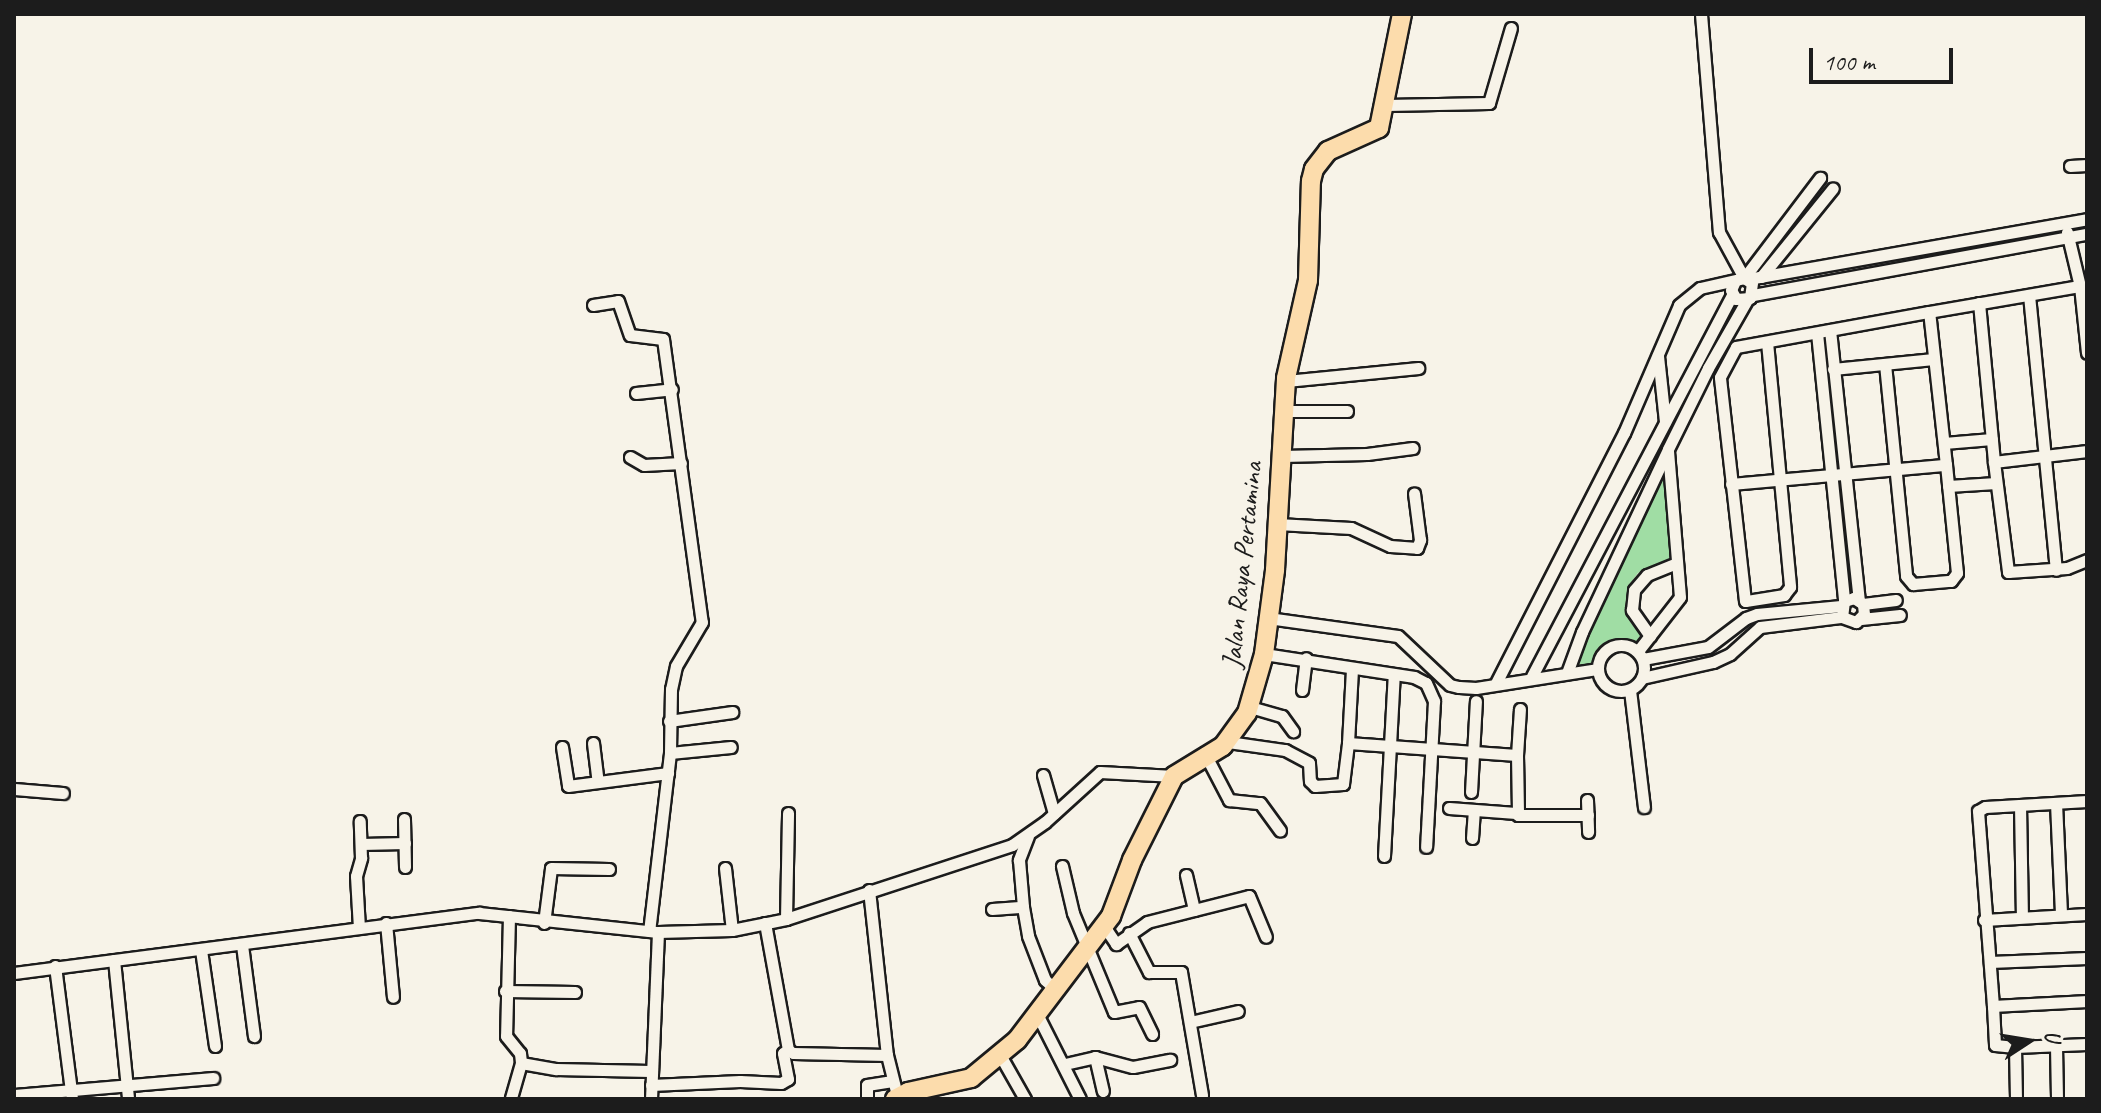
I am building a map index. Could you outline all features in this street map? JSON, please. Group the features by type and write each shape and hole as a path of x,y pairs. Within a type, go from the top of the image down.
{"main road":[{"name":"Jalan Raya Pertamina","path":"1174,776 1228,742 1250,707 1264,654 1277,524 1286,381 1308,280 1314,169 1328,151 1379,128 1402,14"},
{"path":"895,1094 971,1078 1000,1055 1037,1014 1104,926 1174,776"}],"street":[{"path":"1567,673 1582,632 1668,449 1714,356 1750,297 1752,283 1742,280 1719,232 1701,14"},
{"path":"1386,105 1489,103 1511,28"},
{"path":"2070,166 2087,165"},
{"path":"1532,676 1732,295 1820,178"},
{"path":"1761,277 1833,188"},
{"path":"1496,683 1624,433 1684,297 1700,288 2087,219"},
{"path":"2066,223 2080,286 2087,353"},
{"path":"1732,295 1742,301 1750,297 2087,234"},
{"path":"1778,255 1792,271"},
{"path":"1767,342 1782,480 1789,592 1745,601 1720,377 1736,347 2080,286"},
{"path":"2029,295 2056,570"},
{"path":"593,305 619,302 630,335 663,339 702,622 676,666 669,721 670,753 654,932 651,1099"},
{"path":"1979,303 2008,572 2056,570 2087,560"},
{"path":"1885,364 1906,576 1913,584 1951,581 1957,573 1929,312"},
{"path":"1830,330 1842,608 1851,622 1900,615"},
{"path":"1817,333 1861,602 1861,619"},
{"path":"1642,678 1640,655 1650,636 1680,597 1658,353"},
{"path":"1833,369 1934,359"},
{"path":"1286,381 1418,368"},
{"path":"636,393 672,389"},
{"path":"1285,411 1347,411"},
{"path":"1944,443 1992,439"},
{"path":"1282,456 1367,454 1413,448"},
{"path":"1994,462 2087,451"},
{"path":"630,457 644,465 681,463"},
{"path":"1731,484 1946,465"},
{"path":"1948,486 1996,483"},
{"path":"1277,524 1351,528 1390,546 1417,548 1420,540 1414,493"},
{"path":"1650,636 1632,610 1634,590 1647,575 1677,563"},
{"path":"1842,608 1757,614 1746,618 1708,647 1640,655 1625,644 1611,646 1600,656 1597,669 1604,685 1621,692 1630,690 1642,678 1713,662 1730,654 1760,627 1842,608 1861,602 1896,600"},
{"path":"1268,618 1391,634 1402,640 1450,685 1476,688 1532,676 1597,669"},
{"path":"1564,619 1582,632"},
{"path":"1264,654 1306,658 1352,670 1419,679 1432,691 1426,847"},
{"path":"1302,690 1306,658"},
{"path":"1228,742 1285,750 1309,763 1310,781 1315,786 1343,784 1352,670"},
{"path":"1384,856 1394,674"},
{"path":"1630,690 1644,807"},
{"path":"1471,792 1476,701"},
{"path":"1250,707 1282,716 1293,731"},
{"path":"1516,813 1520,709"},
{"path":"669,721 732,712"},
{"path":"593,743 598,782"},
{"path":"1348,743 1517,755"},
{"path":"562,747 568,786 668,773"},
{"path":"670,753 731,747"},
{"path":"1206,756 1229,800 1260,803 1280,831"},
{"path":"14,973 479,913 544,923 654,932 732,930 786,919 979,856 1028,836 1100,772 1174,776"},
{"path":"1043,775 1054,813"},
{"path":"14,789 63,793"},
{"path":"1587,800 1588,832"},
{"path":"2087,801 1985,807 1978,811 1995,1045 2087,1044"},
{"path":"2056,803 2061,914"},
{"path":"2020,805 2022,916"},
{"path":"1449,808 1516,813 1526,817 1588,815"},
{"path":"1472,838 1474,810"},
{"path":"786,919 788,813"},
{"path":"404,819 405,867"},
{"path":"359,928 356,876 361,844 360,821"},
{"path":"1028,836 1019,860 1028,936 1045,980 1055,989"},
{"path":"361,844 405,843"},
{"path":"1062,866 1073,913 1114,1012 1139,1007 1152,1034"},
{"path":"544,923 551,868 609,869"},
{"path":"725,868 732,930"},
{"path":"1186,875 1194,910"},
{"path":"867,1099 867,1085 895,1094 887,1055 869,890"},
{"path":"1104,926 1114,943 1147,922 1249,896 1266,937"},
{"path":"992,909 1023,907"},
{"path":"1984,920 2087,914"},
{"path":"509,916 506,1036 508,1043 520,1053 521,1063 511,1099"},
{"path":"386,923 393,997"},
{"path":"765,923 788,1050 793,1053 887,1055"},
{"path":"1129,933 1149,972 1181,972 1202,1095"},
{"path":"242,945 254,1036"},
{"path":"201,950 215,1046"},
{"path":"1990,962 2087,958"},
{"path":"114,960 127,1093"},
{"path":"55,966 71,1095"},
{"path":"505,991 575,992"},
{"path":"1993,1006 2087,1001"},
{"path":"1190,1022 1238,1011"},
{"path":"1037,1014 1065,1064 1080,1099"},
{"path":"2056,1046 2057,1099"},
{"path":"2015,1047 2016,1099"},
{"path":"651,1085 740,1081 781,1083 788,1079 783,1053 788,1050"},
{"path":"1000,1055 1025,1099"},
{"path":"1065,1064 1095,1057 1137,1067 1170,1060"},
{"path":"1095,1057 1103,1091"},
{"path":"521,1063 556,1069 650,1071"},
{"path":"14,1095 127,1093 213,1078"}],"green space":[{"path":"1666,468 1672,559 1638,573 1629,585 1625,607 1631,623 1643,637 1637,644 1622,638 1608,642 1595,652 1591,665 1578,668 1587,635"}]}
